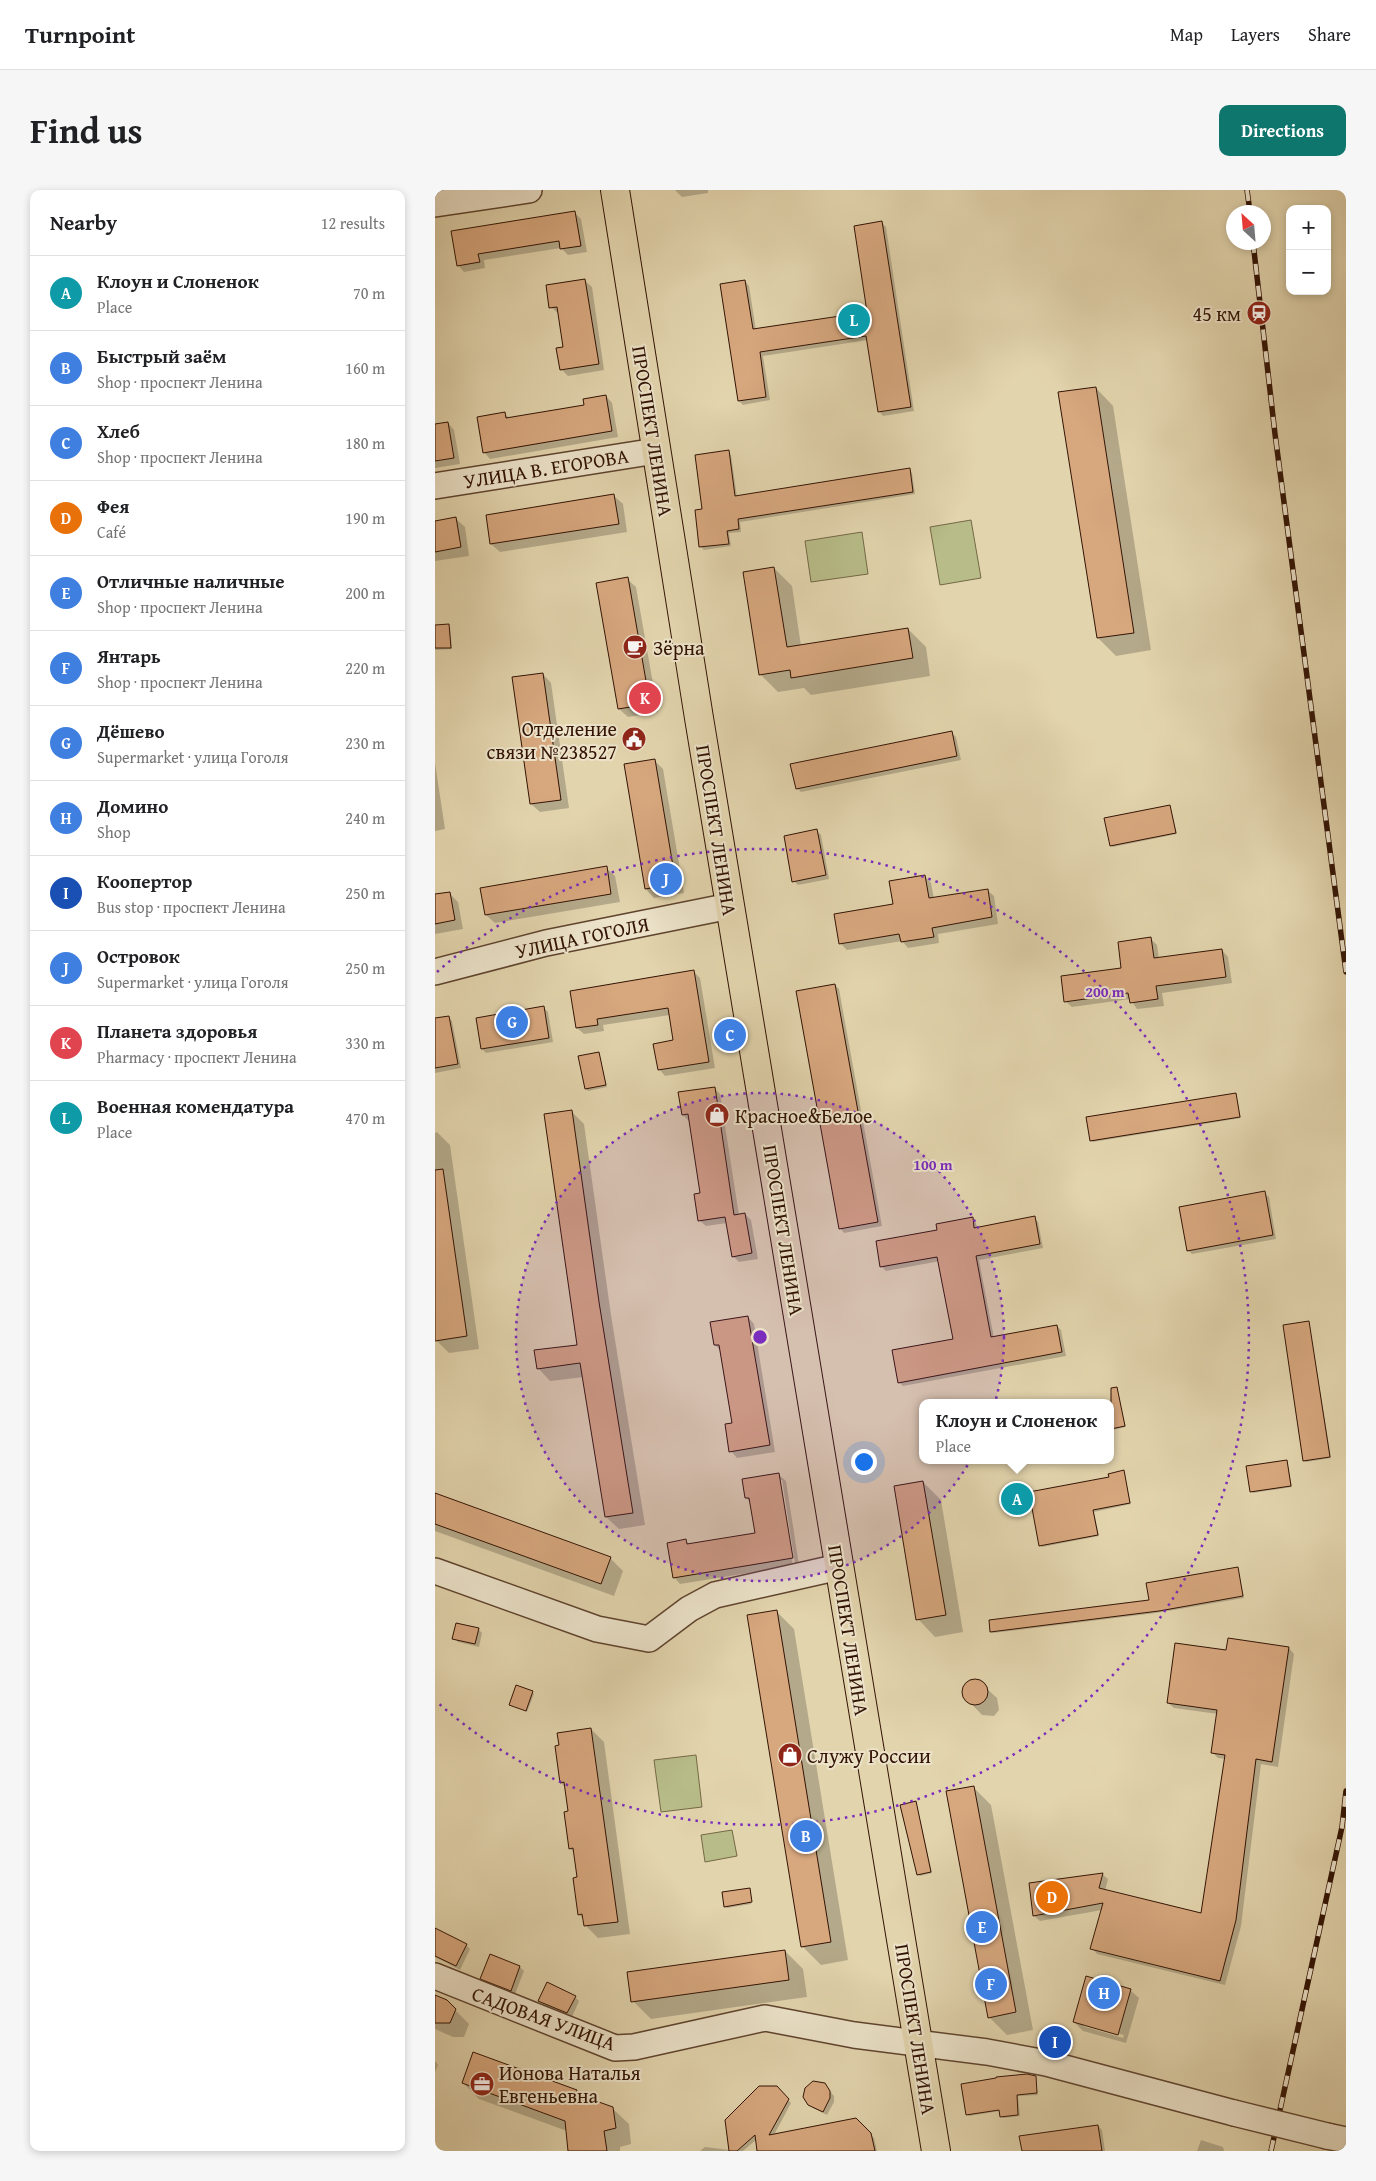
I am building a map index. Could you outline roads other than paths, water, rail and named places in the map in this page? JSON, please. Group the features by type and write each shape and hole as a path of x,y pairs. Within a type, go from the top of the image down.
{"main road":[{"name":"ПРОСПЕКТ ЛЕНИНА","path":"615,190 730,906 936,2151"}],"street":[{"path":"435,204 529,190"},
{"name":"УЛИЦА В. ЕГОРОВА","path":"435,486 656,450"},
{"name":"УЛИЦА ГОГОЛЯ","path":"435,972 547,943 730,906"},
{"path":"435,1571 597,1629 649,1639 689,1608 715,1595 839,1567"},
{"name":"САДОВАЯ УЛИЦА","path":"435,1976 615,2048 634,2047 765,2018 854,2035 987,2052 1045,2063 1234,2113 1340,2138"}],"railway":[{"path":"1247,190 1249,205"},
{"path":"1254,250 1275,434 1346,972"},
{"path":"1271,2151 1342,1827 1346,1791"}],"place":[{"name":"45 км","path":"1259,313"},
{"name":"Военная комендатура","path":"854,320"},
{"name":"Зёрна","path":"635,647"},
{"name":"Планета здоровья","path":"645,698"},
{"name":"Отделение связи №238527","path":"634,739"},
{"name":"Островок","path":"666,879"},
{"name":"Дёшево","path":"512,1022"},
{"name":"Хлеб","path":"730,1035"},
{"name":"Красное&Белое","path":"717,1115"},
{"name":"Клоун и Слоненок","path":"1017,1499"},
{"name":"Служу России","path":"790,1755"},
{"name":"Быстрый заём","path":"806,1836"},
{"name":"Фея","path":"1052,1897"},
{"name":"Отличные наличные","path":"982,1927"},
{"name":"Янтарь","path":"991,1984"},
{"name":"Домино","path":"1104,1993"},
{"name":"Коопертор","path":"1055,2042"},
{"name":"Ионова Наталья Евгеньевна","path":"482,2084"}]}
